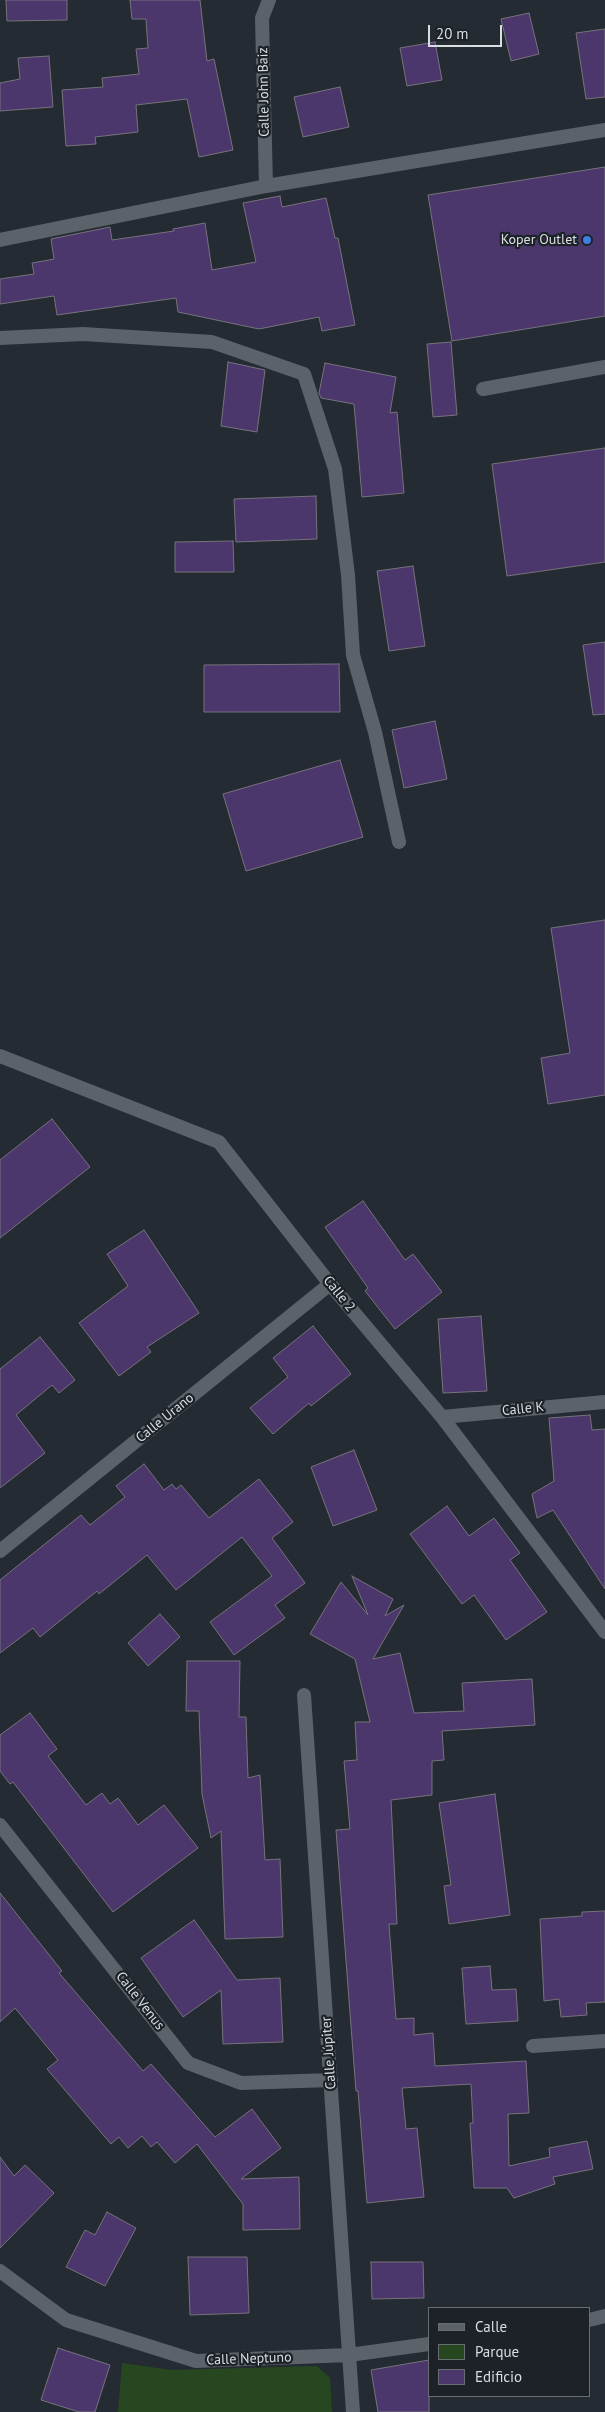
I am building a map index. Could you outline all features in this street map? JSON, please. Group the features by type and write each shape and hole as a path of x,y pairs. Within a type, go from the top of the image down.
{"street":[{"name":"Calle John Baiz","path":"266,186 262,18 269,0"},
{"path":"0,240 266,186 605,130"},
{"path":"0,338 83,334 212,342 304,374 335,469 348,575 353,655 375,732 399,842"},
{"path":"483,388 605,367"},
{"name":"Calle 2","path":"0,1056 219,1142 330,1284 442,1418 605,1632"},
{"name":"Calle Urano","path":"0,1551 330,1284"},
{"name":"Calle K","path":"442,1418 605,1402"},
{"name":"Calle Júpiter","path":"304,1695 353,2412"},
{"name":"Calle Venus","path":"0,1825 188,2063 241,2083 331,2080"},
{"path":"533,2046 605,2041"},
{"name":"Calle Neptuno","path":"0,2271 66,2320 196,2362 349,2355 428,2344"},
{"path":"590,2320 605,2316"}],"green space":[{"path":"122,2363 172,2370 317,2366 330,2378 332,2412 118,2412"}],"building":[{"path":"6,0 67,0 67,20 7,21"},
{"path":"130,0 200,0 207,61 214,59 233,150 199,157 187,99 136,105 138,132 95,137 96,144 66,146 62,90 103,87 102,78 139,74 136,49 148,48 146,19 132,19"},
{"path":"529,13 539,54 511,61 501,19"},
{"path":"605,29 605,97 586,99 576,33"},
{"path":"435,42 442,80 407,86 400,48"},
{"path":"49,56 53,107 0,111 0,83 20,79 18,58"},
{"path":"340,87 349,127 303,137 294,97"},
{"path":"605,167 605,316 452,341 428,195"},
{"path":"280,196 282,207 326,198 335,238 338,238 355,325 322,331 319,317 259,329 178,312 176,298 57,315 54,296 0,304 0,279 34,274 32,263 54,259 51,239 110,227 112,240 174,231 173,229 205,223 212,270 256,262 243,203"},
{"path":"451,342 457,415 433,417 427,344"},
{"path":"228,362 265,370 257,432 221,426"},
{"path":"325,363 396,377 390,413 397,412 404,493 362,497 354,404 321,398 319,393"},
{"path":"605,448 605,562 507,576 492,464"},
{"path":"316,496 317,539 236,542 234,499"},
{"path":"233,541 234,572 175,572 175,542"},
{"path":"413,566 425,646 389,651 377,571"},
{"path":"605,642 605,714 593,715 583,645"},
{"path":"339,664 340,712 204,712 204,665"},
{"path":"435,721 447,779 404,788 392,730"},
{"path":"340,760 363,837 246,871 223,794"},
{"path":"605,920 605,1095 548,1104 541,1058 570,1053 551,928"},
{"path":"52,1119 90,1167 0,1238 0,1160"},
{"path":"363,1201 405,1260 413,1254 442,1292 395,1329 365,1291 368,1288 325,1227"},
{"path":"144,1230 199,1313 147,1347 151,1352 119,1376 79,1323 128,1286 107,1254"},
{"path":"481,1316 487,1391 443,1393 438,1319"},
{"path":"313,1326 351,1374 311,1406 309,1403 273,1434 250,1408 288,1377 273,1358"},
{"path":"40,1337 75,1380 59,1393 52,1385 16,1415 45,1453 0,1488 0,1369"},
{"path":"590,1415 592,1430 605,1429 605,1589 553,1510 537,1518 532,1494 554,1481 549,1418"},
{"path":"354,1450 377,1510 333,1526 311,1467"},
{"path":"144,1464 164,1490 172,1484 176,1489 181,1485 209,1518 259,1479 293,1522 272,1538 305,1583 275,1605 285,1618 234,1655 210,1622 272,1576 242,1537 176,1590 147,1555 99,1594 97,1591 40,1637 33,1628 0,1653 0,1580 81,1515 90,1525 125,1497 116,1486"},
{"path":"447,1506 469,1536 494,1518 520,1553 510,1560 547,1612 506,1640 474,1595 462,1604 410,1534"},
{"path":"352,1576 393,1599 385,1616 404,1605 373,1659 400,1653 414,1713 464,1711 462,1683 532,1679 535,1725 442,1731 444,1760 432,1761 432,1795 391,1800 397,1924 389,1924 396,2019 414,2018 414,2035 433,2033 435,2066 526,2061 529,2113 508,2114 509,2166 550,2157 549,2148 587,2141 593,2169 553,2177 555,2184 514,2198 507,2188 474,2188 470,2123 473,2123 471,2084 402,2088 406,2129 417,2128 424,2197 367,2203 358,2091 356,2091 336,1830 350,1829 344,1761 357,1760 355,1722 370,1722 355,1659 310,1634 341,1582 368,1615"},
{"path":"160,1614 180,1637 148,1666 128,1643"},
{"path":"187,1661 240,1661 239,1717 246,1717 248,1778 260,1775 265,1860 280,1859 283,1937 225,1939 221,1831 211,1838 202,1794 199,1711 186,1711"},
{"path":"30,1713 57,1749 48,1756 86,1805 102,1793 110,1804 118,1798 138,1825 164,1805 198,1848 113,1912 13,1782 10,1784 0,1771 0,1735"},
{"path":"495,1794 510,1915 449,1924 444,1886 451,1885 439,1803"},
{"path":"0,1893 62,1971 59,1973 143,2071 151,2064 215,2137 252,2109 281,2148 241,2179 299,2177 300,2229 243,2230 243,2204 197,2144 175,2163 157,2142 151,2147 142,2136 128,2148 119,2137 111,2144 47,2069 58,2060 15,2008 0,2022"},
{"path":"605,1911 605,2002 586,2003 587,2015 561,2017 559,1999 544,2001 540,1919 582,1916 582,1912"},
{"path":"194,1920 237,1980 280,1978 283,2042 223,2044 221,1990 183,2017 141,1958"},
{"path":"490,1966 492,1990 516,1989 518,2021 466,2024 462,1968"},
{"path":"0,2157 14,2176 25,2165 54,2193 0,2248"},
{"path":"107,2212 136,2228 105,2286 66,2267 85,2230 95,2235"},
{"path":"188,2257 247,2257 249,2313 190,2315"},
{"path":"371,2262 423,2262 424,2298 372,2299"},
{"path":"58,2348 110,2365 95,2412 79,2412 41,2400"},
{"path":"428,2360 429,2412 378,2412 371,2370"}],"place":[{"name":"Koper Outlet","path":"587,240"}]}
